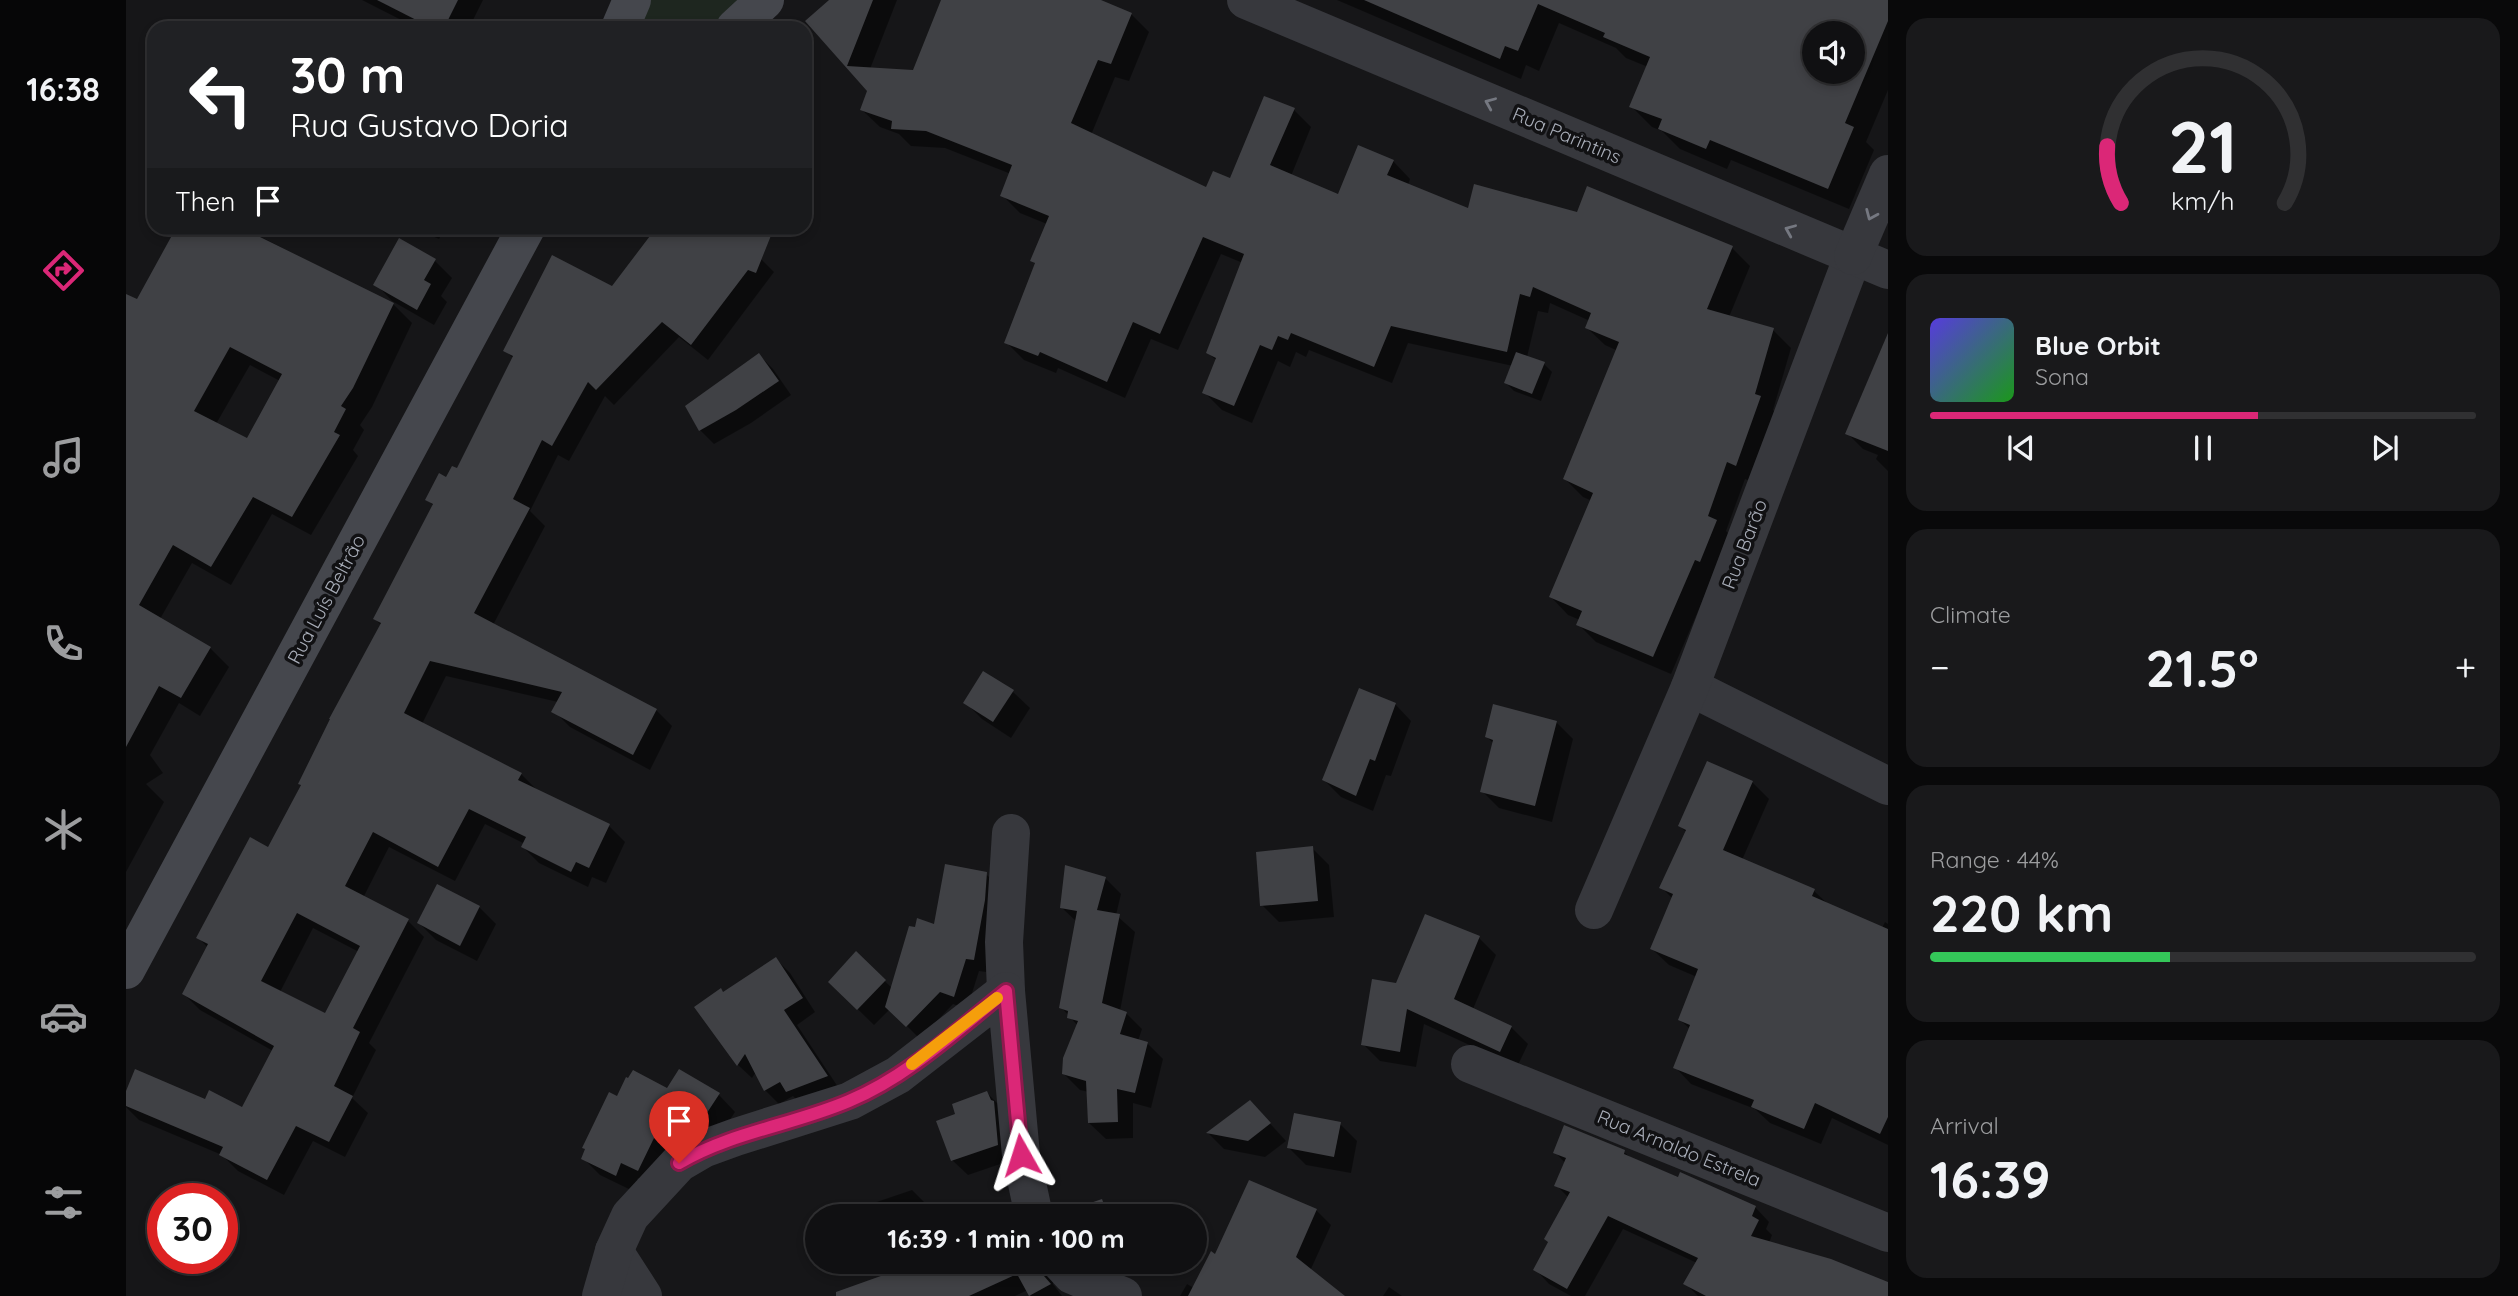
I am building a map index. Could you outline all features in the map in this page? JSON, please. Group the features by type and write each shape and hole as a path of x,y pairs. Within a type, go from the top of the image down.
{"main road":[{"path":"623,21 632,0"},
{"path":"742,21 765,0"},
{"name":"Rua Luís Beltrão","path":"126,970 522,235"}],"street":[{"name":"Rua Parintins","path":"1246,0 1888,271"},
{"name":"Rua Barão","path":"1594,910 1690,687 1853,256 1888,174"},
{"path":"1690,687 1888,786"},
{"path":"1012,833 1004,942 1006,991 1021,1155 1031,1204"},
{"path":"601,1296 614,1251 630,1216 679,1163 703,1149 850,1101 898,1075 1006,991"},
{"name":"Rua Arnaldo Estrela","path":"1470,1064 1888,1233"},
{"path":"614,1251 643,1296"},
{"path":"1071,1274 1124,1296"}],"shaded area":[{"path":"631,0 765,0 742,21 622,21"}],"building":[{"path":"377,0 458,0 448,21 418,21"},
{"path":"829,0 873,0 847,66 913,70 941,0 1101,0 1132,13 1111,64 1098,60 1071,123 1206,187 1213,171 1230,178 1264,96 1295,108 1270,165 1338,194 1358,145 1394,160 1387,175 1468,208 1474,184 1577,212 1587,186 1733,246 1707,309 1774,328 1755,394 1761,396 1736,466 1727,462 1708,516 1717,520 1700,562 1695,560 1653,657 1576,625 1582,611 1549,597 1593,493 1563,479 1619,342 1585,328 1591,313 1533,287 1530,297 1520,294 1507,352 1391,326 1374,367 1291,333 1288,340 1278,336 1272,350 1260,345 1234,406 1202,393 1216,358 1206,353 1244,254 1203,237 1160,334 1133,322 1107,382 1040,352 1038,356 1004,343 1035,263 1030,261 1049,216 1000,196 1012,165 926,131 891,129 892,121 860,110 867,91 812,29 812,21 805,21"},
{"path":"1364,0 1888,0 1888,21 1865,76 1865,21 1802,21 1802,84 1861,84 1845,123 1854,127 1828,189 1710,140 1706,149 1658,129 1662,119 1629,107 1650,57 1603,37 1605,33 1538,4 1518,51 1505,46 1500,59"},
{"path":"172,235 256,235 394,303 353,388 341,406 346,409 334,432 340,435 292,517 253,497 211,567 173,545 139,605 211,647 181,698 159,686 126,747 126,294 137,299","holes":["230,347 282,374 247,438 194,411"]},
{"path":"651,235 771,235 756,273 748,270 691,345 662,322 596,390 588,382 552,446 542,440 513,499 530,508 474,613 657,709 633,755 551,712 562,692 430,661 404,713 522,773 518,780 610,824 589,868 576,862 571,872 521,847 526,837 469,809 438,867 373,832 345,886 409,919 353,1028 360,1032 334,1086 353,1096 329,1142 296,1126 267,1180 219,1155 223,1147 126,1106 126,1091 135,1069 205,1099 209,1090 242,1107 274,1046 182,994 208,944 196,938 250,837 268,847 301,785 298,784 329,719 381,623 373,619 433,504 425,500 439,473 446,477 452,466 457,468 513,356 503,351 552,255 612,286","holes":["297,913 360,946 325,1013 261,981"]},
{"path":"399,238 436,259 424,280 431,284 417,310 373,285"},
{"path":"1888,333 1888,451 1845,434"},
{"path":"1516,352 1545,362 1532,394 1504,383"},
{"path":"759,353 779,381 699,431 685,406"},
{"path":"983,671 1014,690 993,722 963,703"},
{"path":"1359,688 1396,703 1375,761 1370,759 1356,796 1322,780"},
{"path":"1493,704 1557,721 1535,806 1480,792 1493,740 1485,737"},
{"path":"1707,761 1753,781 1723,850 1815,889 1812,896 1888,929 1888,1117 1880,1134 1815,1103 1804,1129 1751,1107 1754,1100 1673,1068 1690,1025 1678,1020 1698,969 1650,949 1673,894 1659,888 1686,830 1678,826"},
{"path":"1313,846 1318,901 1260,906 1256,852"},
{"path":"945,864 987,872 985,900 974,960 966,959 954,997 940,992 906,1027 885,1007 909,926 915,927 917,918 934,924"},
{"path":"1065,865 1106,877 1097,910 1120,914 1102,1003 1127,1012 1120,1034 1148,1042 1135,1093 1117,1089 1118,1122 1088,1123 1086,1081 1062,1074 1063,1058 1078,1021 1067,1018 1068,1011 1059,1008 1077,911 1060,908"},
{"path":"437,884 480,906 460,946 417,923"},
{"path":"1425,914 1480,936 1454,999 1512,1026 1500,1052 1407,1009 1400,1052 1361,1045 1372,979 1396,983"},
{"path":"856,951 886,980 857,1010 828,982"},
{"path":"776,957 803,998 784,1010 828,1076 786,1092 780,1082 764,1091 745,1054 737,1066 694,1007 721,988 723,992"},
{"path":"679,1069 720,1093 701,1122 671,1103 638,1171 621,1163 616,1176 581,1159 585,1149 582,1148 609,1092 617,1096 626,1077 628,1078 633,1070 667,1088"},
{"path":"987,1091 994,1101 998,1145 951,1161 936,1121 955,1114 952,1104"},
{"path":"1250,1100 1271,1123 1248,1141 1206,1133"},
{"path":"1294,1113 1341,1122 1334,1157 1287,1148"},
{"path":"1564,1125 1625,1150 1624,1154 1678,1177 1680,1172 1756,1206 1752,1216 1759,1220 1751,1236 1831,1259 1888,1282 1888,1296 1706,1296 1683,1284 1698,1258 1608,1216 1567,1289 1533,1270 1548,1242 1544,1239 1570,1192 1554,1186 1566,1158 1553,1153"},
{"path":"1249,1180 1317,1209 1296,1257 1345,1296 1188,1296 1199,1274 1207,1274 1207,1259 1211,1251 1215,1254"},
{"path":"1102,1199 1104,1204 1087,1204"},
{"path":"886,1274 1017,1274 969,1296 836,1296 836,1292"},
{"path":"1017,1274 1043,1274 1051,1284 1029,1296"}],"slow traffic":[{"path":"912,1064 997,998"}],"route":[{"path":"679,1163 703,1149 736,1137 850,1101 898,1075 1006,991 1021,1155"}]}
